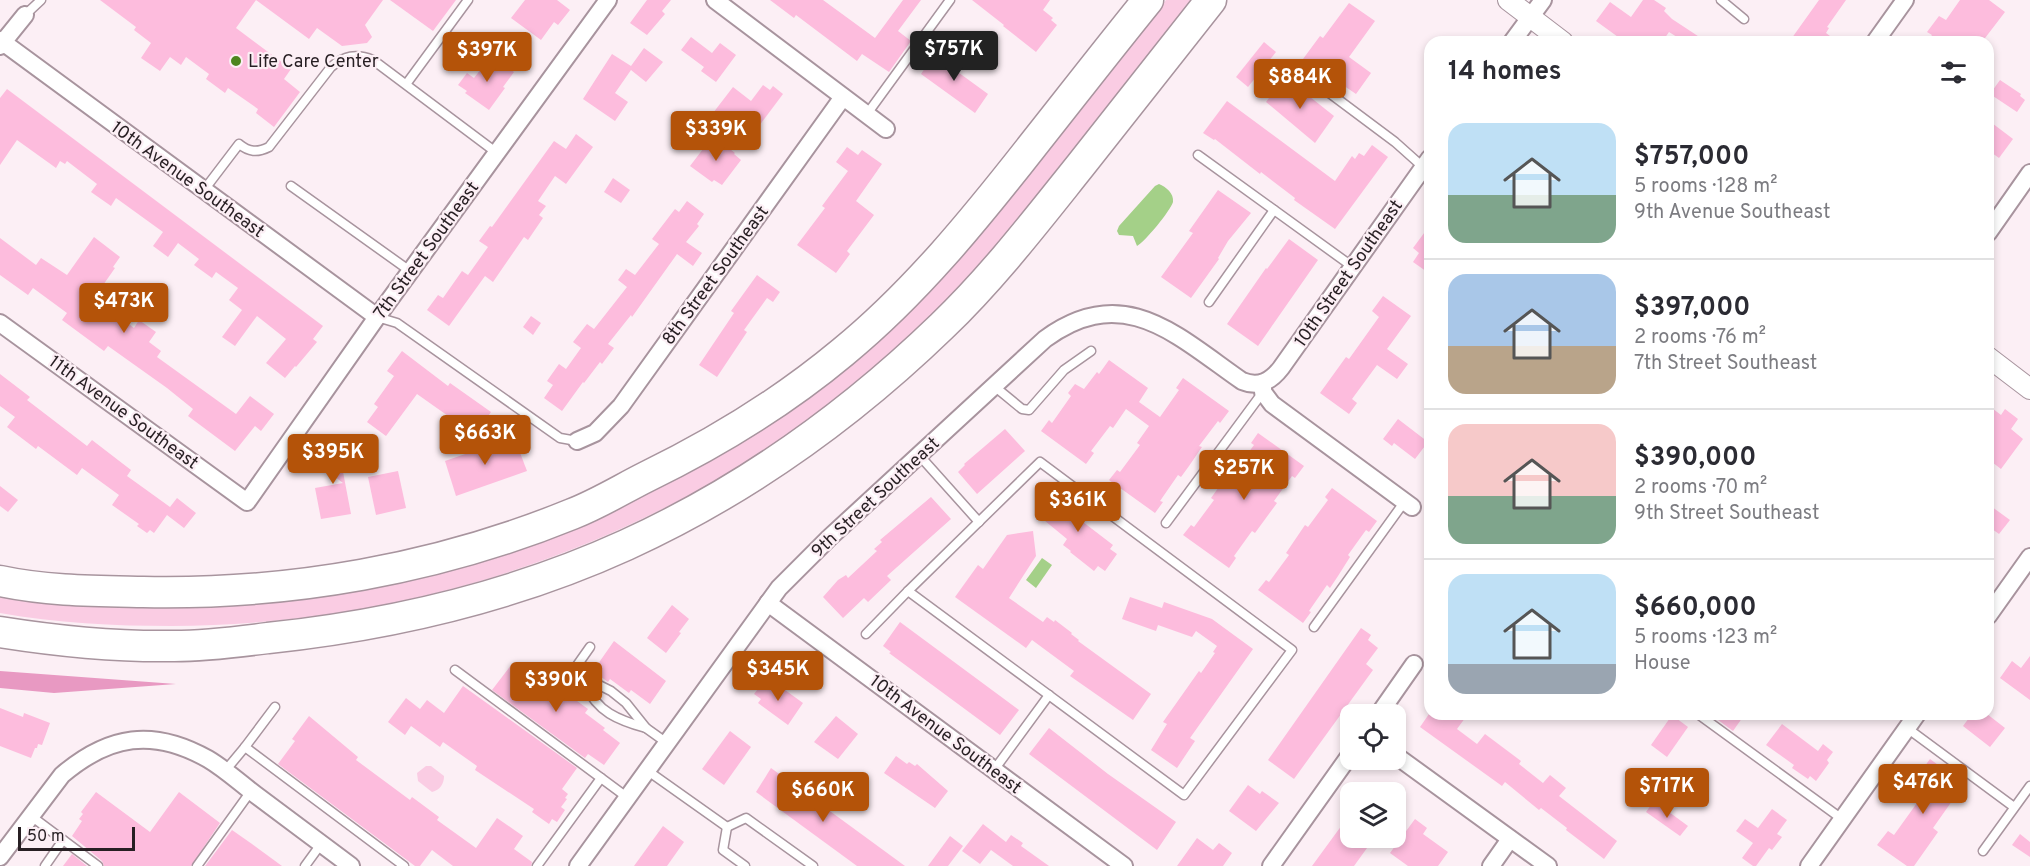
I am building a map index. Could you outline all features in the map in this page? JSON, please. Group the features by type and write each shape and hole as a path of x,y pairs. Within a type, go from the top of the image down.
{"highway":[{"path":"0,581 21,586 99,591 237,591 313,583 394,569 478,548 574,513 681,460 726,435 794,390 844,351 903,296 953,243 1145,0"},
{"path":"0,632 94,642 175,646 313,634 419,614 502,591 626,545 725,493 766,468 825,427 879,383 943,325 995,270 1211,0"},
{"path":"1148,80 1223,0"}],"street":[{"name":"7th Street Southeast","path":"247,502 410,271 608,0"},
{"path":"715,0 886,129"},
{"path":"1508,0 1555,36"},
{"path":"1516,36 1543,0"},
{"path":"1879,36 1905,0"},
{"path":"1,43 25,15"},
{"name":"10th Avenue Southeast","path":"1,43 377,317"},
{"name":"8th Street Southeast","path":"577,441 595,433 621,406 843,97"},
{"name":"10th Street Southeast","path":"1263,388 1281,368 1424,166"},
{"path":"1994,224 2030,173"},
{"name":"9th Street Southeast","path":"578,866 768,603 801,565 994,386 1059,329 1076,321 1114,313 1142,318 1167,329 1242,381 1263,388"},
{"name":"11th Avenue Southeast","path":"0,323 247,502"},
{"path":"1994,361 2025,382"},
{"path":"1263,388 1272,404 1408,504"},
{"path":"1994,608 2030,557"},
{"name":"10th Avenue Southeast","path":"768,603 1124,866"},
{"path":"1386,704 1414,664"},
{"path":"1809,866 1913,720"},
{"path":"0,857 68,770 89,754 119,741 153,740 175,745 208,759 351,866"},
{"path":"1406,763 1548,866"},
{"path":"1271,866 1340,769"},
{"path":"1491,866 1510,839"}],"lane":[{"path":"25,15 41,0"},
{"path":"407,83 468,0"},
{"path":"867,114 950,0"},
{"path":"1721,0 1744,19"},
{"path":"204,190 239,144 246,150 255,151 269,147 331,67 340,59 354,55 373,60 407,83 496,153"},
{"path":"1296,68 1424,162"},
{"path":"1198,155 1353,267"},
{"path":"291,186 410,271"},
{"path":"1209,302 1274,210"},
{"path":"377,317 397,322 560,438 577,441"},
{"path":"994,386 1022,409 1029,410 1064,370 1091,351"},
{"path":"1167,523 1263,388"},
{"path":"919,455 979,522"},
{"path":"866,633 908,591 1040,462 1292,650 1184,795 908,591"},
{"path":"1314,627 1408,504"},
{"path":"590,647 571,674 585,684 611,691 626,703 646,728 667,744"},
{"path":"455,670 628,798"},
{"path":"585,684 591,698 608,712 627,723 646,728"},
{"path":"994,770 1049,695"},
{"path":"225,771 275,707"},
{"path":"1706,720 1842,819"},
{"path":"1907,728 2014,807"},
{"path":"244,747 404,866"},
{"path":"648,771 728,827"},
{"path":"537,866 601,778"},
{"path":"1983,851 2030,786"},
{"path":"197,866 251,792"},
{"path":"31,816 98,866"},
{"path":"728,827 746,818 813,866"},
{"path":"728,827 723,850 745,866"},
{"path":"45,866 63,840"},
{"path":"305,866 321,844"}],"shaded area":[{"path":"1166,0 1192,0 1001,242 941,308 902,345 824,409 741,465 654,513 563,553 468,584 371,607 272,621 171,626 85,623 0,613 0,593 90,604 146,607 248,605 358,591 420,577 612,511 657,489 735,446 926,293 966,252"},
{"path":"1159,184 1169,191 1173,202 1157,226 1137,246 1133,236 1119,235 1117,231 1119,226"},
{"path":"1042,558 1052,565 1036,588 1026,580"},
{"path":"0,671 176,684 54,693 0,688"},
{"path":"426,766 431,766 444,776 441,786 432,792 418,781 417,773"}],"building":[{"name":"Life Care Center","path":"100,0 256,0 236,28 291,69 284,79 300,92 274,127 256,113 258,109 228,88 225,93 206,79 209,74 186,57 181,65 170,57 160,71 141,58 151,43 134,30 136,27"},
{"path":"256,0 383,0 365,25 372,37 367,43 342,46 317,28 309,39"},
{"name":"Life Care Center","path":"390,0 456,0 433,31"},
{"path":"525,0 557,0 570,10 558,25 554,22 541,40 511,18"},
{"path":"647,0 671,0 662,11 665,14 647,35 630,23"},
{"path":"770,0 823,0 875,38 903,0 921,0 898,31 911,41 889,72 862,54 857,61 796,15 794,18"},
{"path":"972,0 1050,0 1043,10 1053,18 1051,20 1057,25 1036,52"},
{"path":"1643,0 1654,0 1666,8 1664,11 1672,19 1698,36 1675,36 1669,32 1666,36 1617,36 1596,21 1610,2 1631,17"},
{"path":"1819,0 1846,0 1827,27 1829,28 1826,33 1830,36 1793,36"},
{"path":"1960,0 1989,0 2005,12 1987,36 1931,36 1927,32 1939,16 1946,20"},
{"path":"1349,3 1375,21 1349,57 1371,73 1356,94 1334,79 1331,83 1303,59 1320,36 1323,38"},
{"path":"691,37 712,53 720,43 736,55 716,82 701,71 704,67 681,50"},
{"path":"1264,42 1276,52 1248,87 1236,77"},
{"path":"644,48 663,62 646,82 631,70 615,93 628,102 615,121 583,99 612,54 631,66"},
{"path":"935,53 945,61 950,54 961,61 955,70 988,94 975,113 921,74"},
{"path":"491,56 514,72 489,110 465,93 467,91 458,85 467,73 474,78"},
{"path":"1285,77 1334,116 1315,143 1266,102"},
{"path":"2000,80 2021,94 2020,96 2025,100 2017,112 1994,97 1994,88"},
{"path":"763,85 770,90 773,86 783,94 759,126 741,113 732,127 713,113 733,87 751,101"},
{"path":"7,89 323,326 313,339 317,342 285,378 266,363 286,339 257,316 235,346 222,337 242,310 229,300 238,288 216,272 212,278 194,265 199,259 178,243 168,257 153,246 163,232 116,198 111,206 91,192 97,184 67,161 65,164 60,161 56,168 17,140 0,165 0,98"},
{"path":"1227,101 1335,181 1352,156 1355,159 1359,153 1364,156 1372,145 1388,157 1335,229 1294,200 1295,198 1261,172 1260,174 1215,139 1203,133"},
{"path":"1994,125 2013,139 1999,158 1994,154"},
{"path":"576,134 593,147 566,184 555,176 538,201 546,206 539,215 543,218 528,240 524,237 493,282 485,276 449,326 427,310 438,295 443,298 462,271 468,275 488,247 479,241 490,226 492,227 554,141 566,149"},
{"path":"713,136 741,160 722,185 714,180 712,182 690,166"},
{"path":"847,147 858,155 862,150 882,164 856,201 874,215 847,251 850,254 836,273 797,245 825,208 822,206 848,171 836,162"},
{"path":"613,178 630,190 621,203 604,192"},
{"path":"1218,190 1251,213 1228,241 1219,259 1191,298 1161,277 1193,233 1189,231"},
{"path":"687,201 704,214 697,224 699,226 686,242 702,253 693,266 677,254 632,317 631,315 608,344 614,348 602,364 600,362 583,382 562,411 544,398 553,385 547,381 559,364 566,369 581,348 573,342 587,324 594,329 627,287 618,280 626,269 635,275 659,244 652,239 675,209 679,212"},
{"path":"1424,233 1424,270 1413,262 1419,253 1413,248"},
{"path":"94,237 120,257 94,298 134,328 139,320 156,332 149,342 161,351 157,357 236,414 250,396 274,414 261,431 255,426 235,451 188,416 193,409 167,388 108,346 104,351 62,320 67,313 33,288 28,295 0,275 0,238 36,265 41,258 67,275"},
{"path":"1289,239 1318,260 1258,346 1227,324"},
{"path":"757,275 780,292 773,302 767,298 744,330 747,332 717,377 699,365 734,313 731,311"},
{"path":"1383,296 1411,316 1387,349 1408,364 1397,379 1377,365 1352,399 1357,403 1349,414 1320,393 1346,357 1349,359 1379,317 1372,311"},
{"path":"531,316 541,323 533,335 523,327"},
{"path":"402,351 448,386 450,383 491,412 475,435 417,394 386,436 367,422 378,407 374,404 394,376 387,371"},
{"path":"1109,360 1148,388 1139,402 1160,417 1179,390 1176,388 1183,378 1229,411 1220,423 1218,421 1199,446 1202,447 1181,477 1178,475 1160,501 1163,502 1155,513 1109,480 1117,470 1120,472 1140,445 1137,443 1149,426 1126,409 1113,428 1110,426 1091,451 1094,453 1086,464 1041,431 1049,420 1052,423 1071,396 1068,393 1075,384 1084,389"},
{"path":"0,374 30,397 27,400 87,446 92,440 131,470 127,476 170,507 177,498 196,513 184,528 167,515 154,533 150,530 147,533 137,526 139,524 112,505 119,495 82,468 77,475 38,446 36,449 7,427 15,417 0,406"},
{"path":"2005,409 2018,419 2011,429 2023,439 2001,469 1994,464 1994,410 2001,415"},
{"path":"1398,419 1424,439 1424,447 1415,459 1394,443 1392,446 1383,439"},
{"path":"1005,429 1025,451 977,494 958,472 964,464"},
{"path":"1258,433 1304,466 1295,478 1292,476 1274,501 1277,503 1255,533 1252,531 1234,556 1236,558 1229,568 1183,535 1191,525 1194,527 1214,500 1211,498 1231,470 1234,472 1254,445 1251,443"},
{"path":"336,435 351,514 321,519 315,488 343,483 316,462"},
{"path":"514,437 527,471 456,496 445,461"},
{"path":"398,471 406,508 376,515 368,477"},
{"path":"0,486 18,500 8,512 0,506"},
{"path":"1332,488 1377,521 1369,532 1366,530 1348,555 1350,557 1330,588 1327,585 1303,623 1258,590 1266,580 1269,582 1289,555 1286,553 1305,525 1308,527 1328,500 1325,497"},
{"path":"1056,492 1088,516 1083,522 1113,545 1110,549 1117,554 1105,571 1098,566 1094,571 1070,552 1063,545 1067,539 1039,516"},
{"path":"931,497 951,519 887,576 891,580 868,602 864,598 843,618 823,597 838,580 846,575 848,578 877,551 874,549 882,542 880,540"},
{"path":"1994,508 2010,520 1999,534 1994,530"},
{"path":"1033,531 1036,556 1009,598 1043,622 1047,617 1054,622 1055,620 1072,633 1078,641 1151,694 1133,720 1070,676 1074,671 1032,640 1026,648 955,597 978,565 983,569 1007,535"},
{"path":"1130,597 1162,608 1164,602 1212,619 1253,649 1190,738 1195,741 1177,768 1151,750 1167,724 1163,722 1199,671 1201,673 1215,653 1213,652 1217,646 1196,631 1192,637 1158,625 1156,631 1122,619"},
{"path":"672,605 689,619 666,653 647,638"},
{"path":"900,622 1019,710 1000,735 889,653 891,652 883,646"},
{"path":"1361,628 1371,635 1368,640 1378,648 1366,664 1373,670 1348,704 1340,704 1340,716 1294,779 1268,760"},
{"path":"614,641 666,681 650,704 631,690 629,693 610,679 608,682 593,671"},
{"path":"2030,656 2030,700 2000,678 2012,661 2021,668"},
{"path":"512,664 521,670 523,668 543,682 545,679 573,698 588,709 585,713 620,743 604,765 588,754 585,758 492,690"},
{"path":"764,681 771,685 774,682 803,703 788,725 758,703 761,699 754,694"},
{"path":"463,686 577,768 562,789 568,794 561,807 565,810 557,822 552,819 549,824 532,812 534,809 475,770 477,766 443,742 440,747 411,726 405,735 388,722 406,698 420,709 427,700 444,713"},
{"path":"0,708 23,717 24,713 50,723 42,745 38,744 31,758 0,746"},
{"path":"309,716 358,757 356,760 410,800 412,797 439,817 437,820 476,848 497,818 523,836 514,849 532,862 531,866 453,866 432,850 420,866 415,866 278,764 295,741 292,739"},
{"path":"836,716 858,734 838,759 814,742"},
{"path":"1994,719 2005,728 1990,747 1963,726 1968,720"},
{"path":"1425,720 1464,720 1457,729 1477,744 1485,734 1521,761 1519,764 1543,783 1550,775 1566,788 1559,796 1617,841 1604,859 1505,782 1502,786 1420,727"},
{"path":"1668,720 1679,720 1688,727 1667,757 1651,745"},
{"path":"1718,720 1741,720 1733,731"},
{"path":"1782,724 1818,751 1823,744 1833,752 1827,760 1829,763 1816,781 1810,776 1808,779 1792,768 1794,765 1766,745"},
{"path":"1049,728 1108,774 1176,822 1157,850 1029,754"},
{"path":"730,731 751,747 724,785 702,769"},
{"path":"896,756 907,764 909,762 915,766 917,764 948,791 935,808 884,773"},
{"path":"1930,759 1964,784 1933,828 1938,832 1914,866 1907,866 1877,845 1888,831 1894,835 1917,803 1911,799 1922,783 1916,778"},
{"path":"771,768 905,866 857,866 756,792"},
{"path":"1248,785 1260,794 1262,791 1279,803 1256,831 1229,811"},
{"path":"96,792 150,832 179,792 220,823 191,866 104,866 102,861 72,836 82,821 79,819 83,814 81,812"},
{"path":"1654,801 1688,826 1680,836 1646,812"},
{"path":"1772,809 1787,820 1777,834 1782,837 1772,850 1769,848 1756,866 1753,866 1742,858 1753,843 1736,831 1745,819 1758,828"},
{"path":"1415,819 1427,828 1423,834 1448,852 1438,866 1408,866 1390,853 1394,848 1406,848 1406,831"},
{"path":"983,824 1006,842 1011,835 1023,843 1021,846 1049,866 1013,866 991,850 980,864 962,851"},
{"path":"663,826 684,842 667,866 634,866"},
{"path":"1340,828 1340,848 1367,848 1354,866 1312,866"},
{"path":"232,830 252,844 282,866 205,866"},
{"path":"2020,834 2030,842 2030,857 2012,845"},
{"path":"950,836 963,846 948,866 928,866"},
{"path":"1197,838 1213,850 1219,843 1232,853 1223,866 1177,866"},
{"path":"72,854 87,866 63,866"}],"place":[{"name":"Life Care Center","path":"236,61"}]}
